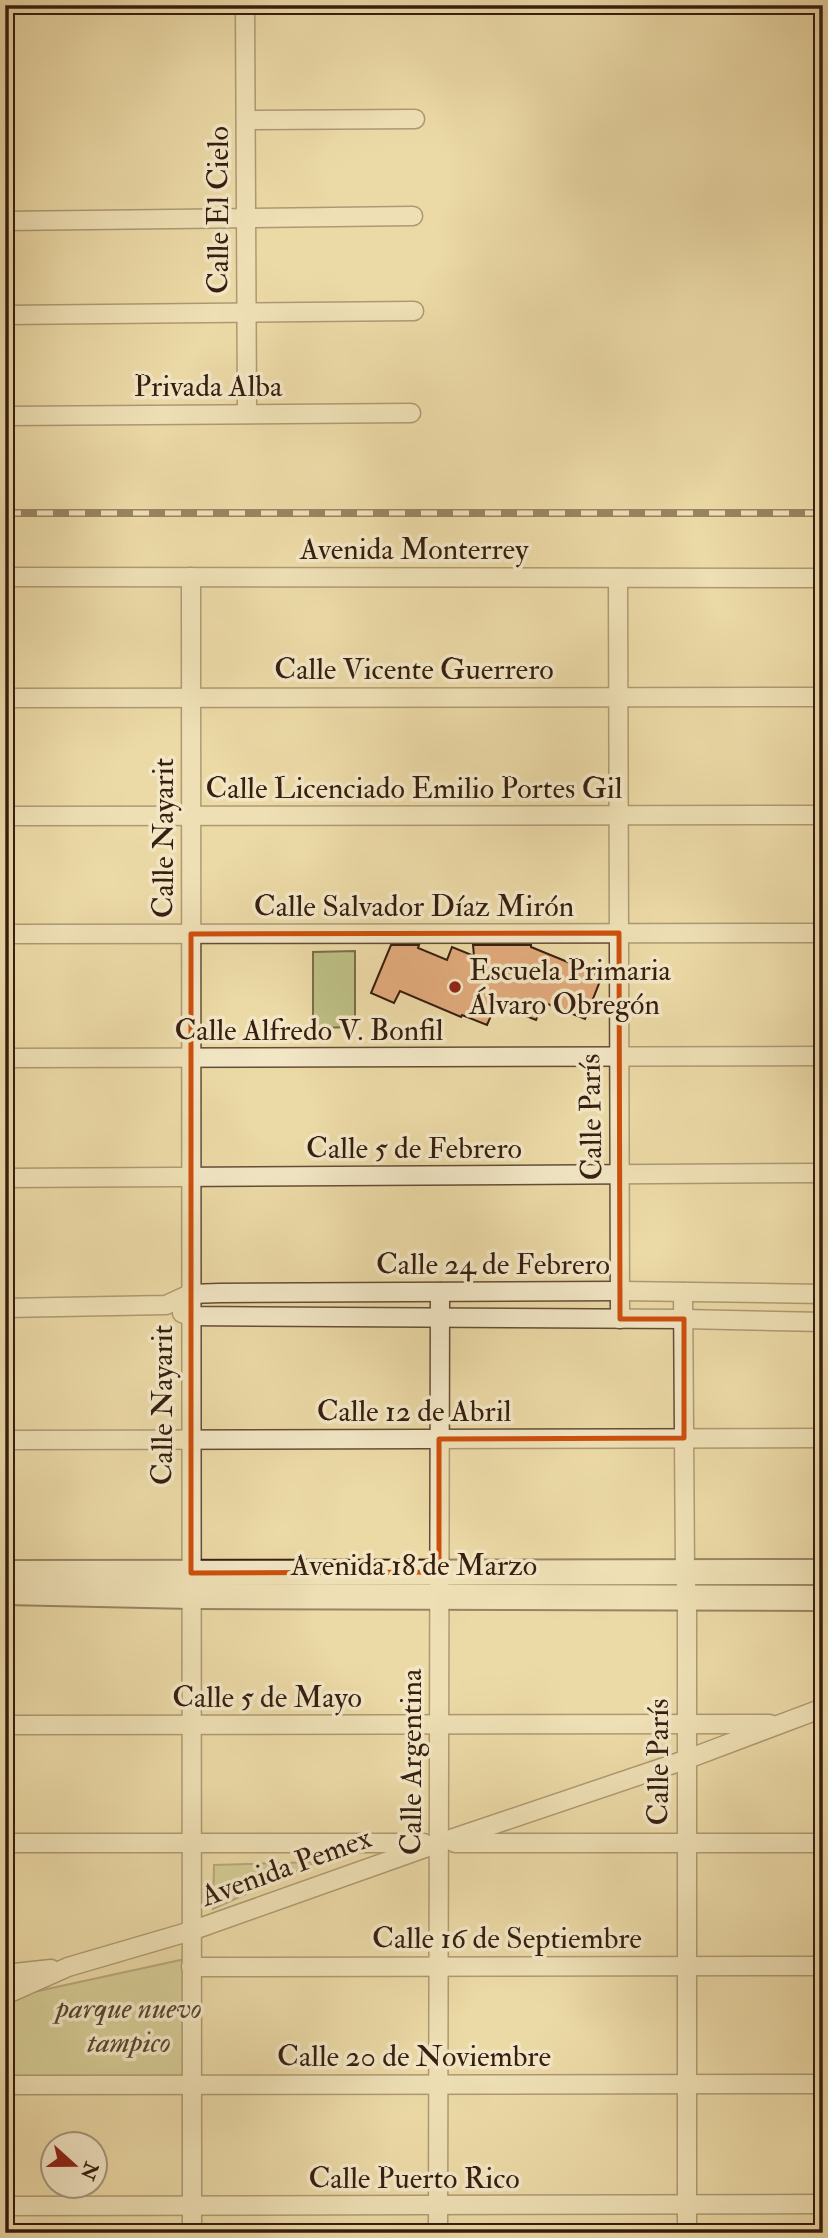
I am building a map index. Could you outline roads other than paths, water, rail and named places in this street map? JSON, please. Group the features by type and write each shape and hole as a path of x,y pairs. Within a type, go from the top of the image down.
{"street":[{"name":"Calle El Cielo","path":"245,5 247,414"},
{"path":"246,120 415,119"},
{"path":"5,222 413,216"},
{"path":"5,315 414,311"},
{"name":"Privada Alba","path":"5,416 411,413"},
{"name":"Avenida Monterrey","path":"5,577 823,578"},
{"name":"Calle Nayarit","path":"191,577 192,2233"},
{"name":"Calle París","path":"618,578 620,1319"},
{"name":"Calle Vicente Guerrero","path":"5,698 823,696"},
{"name":"Calle Licenciado Emilio Portes Gil","path":"5,816 823,815"},
{"name":"Calle Salvador Díaz Mirón","path":"5,934 823,933"},
{"name":"Calle Alfredo V. Bonfil","path":"5,1058 823,1056"},
{"name":"Calle 5 de Febrero","path":"5,1178 823,1173"},
{"name":"Calle 24 de Febrero","path":"166,1306 190,1294 621,1291 823,1294"},
{"name":"Calle Argentina","path":"438,2233 440,1292"},
{"name":"Calle París","path":"683,1292 687,1597 687,2233"},
{"name":"Calle 24 de Febrero","path":"5,1308 166,1306 190,1316 823,1322"},
{"name":"Calle 12 de Abril","path":"5,1440 823,1438"},
{"name":"Avenida 18 de Marzo","path":"5,1592 191,1584 440,1584 685,1572 823,1572"},
{"name":"Avenida 18 de Marzo","path":"5,1573 191,1584"},
{"name":"Avenida 18 de Marzo","path":"440,1584 687,1597 823,1598"},
{"name":"Avenida Pemex","path":"5,1995 68,1967 191,1931 685,1760 823,1708"},
{"name":"Calle 5 de Mayo","path":"5,1725 781,1724"},
{"path":"5,1843 823,1843"},
{"name":"Calle 16 de Septiembre","path":"191,1967 823,1966"},
{"path":"5,1974 68,1967"},
{"name":"Calle 20 de Noviembre","path":"5,2085 823,2084"},
{"name":"Calle Puerto Rico","path":"5,2206 823,2204"}],"railway":[{"path":"5,513 823,513"}],"place":[{"name":"Escuela Primaria Álvaro Obregón","path":"455,987"}],"park label":[{"name":"parque nuevo tampico","path":"129,2025"}]}
